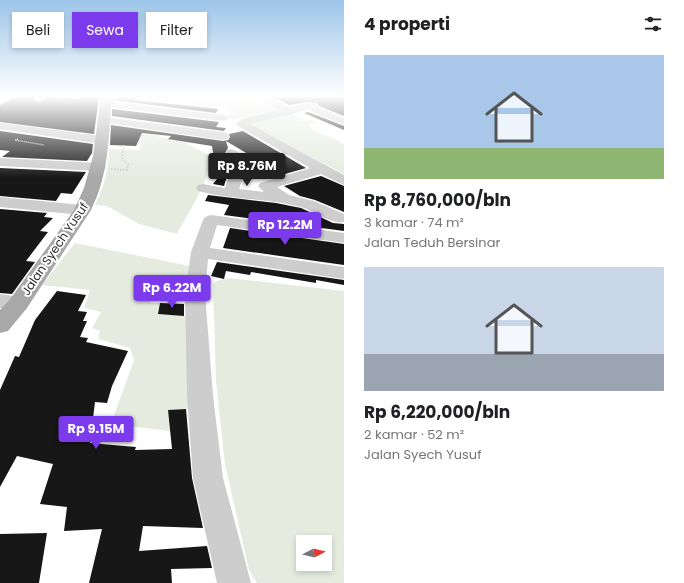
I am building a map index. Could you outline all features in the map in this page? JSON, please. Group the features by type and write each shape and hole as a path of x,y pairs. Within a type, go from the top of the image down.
{"main road":[{"name":"Jalan Syech Yusuf","path":"0,325 9,302 82,210 95,184 99,168 104,123"}],"street":[{"path":"170,123 222,136"},
{"path":"243,123 242,124 344,180"},
{"path":"0,126 102,140"},
{"path":"0,162 99,168"},
{"path":"264,186 322,169"},
{"path":"231,193 239,173 284,198"},
{"path":"203,188 231,193 284,198 309,204 342,228"},
{"path":"0,202 82,210"},
{"path":"234,583 208,478 204,442 197,354 195,294 200,252 211,220 342,228"},
{"path":"200,252 344,273"}],"path":[{"path":"99,168 128,170 128,164 122,159 124,145"}],"shaded area":[{"path":"247,123 315,123 309,124 313,130 344,144 344,174"},
{"path":"147,134 185,142 208,155 209,164 203,184 193,206 177,234 139,224 107,206 95,205 105,178 109,149 139,150 142,145 137,144 141,135"},
{"path":"75,243 190,266 190,291 152,292 151,303 160,303 159,314 188,316 192,409 168,410 170,431 111,424 134,360 130,348 98,339 100,331 92,328 101,312 84,308 90,290 42,285"},
{"path":"229,278 344,291 344,583 257,583 249,570 225,465 216,381 213,284 216,281"}],"building":[{"path":"9,123 95,123 94,134"},
{"path":"166,123 218,123 216,127 226,128 224,131"},
{"path":"328,123 337,123 344,126 344,130"},
{"path":"111,125 223,141 228,140 230,137 229,134 243,131 306,168 271,178 263,173 275,170 226,141 228,148 225,153 228,173 224,186 213,184 217,179 212,146 168,139 171,136 142,133 136,146 110,145"},
{"path":"0,131 93,144 92,153 87,161 2,157 10,151 0,150"},
{"path":"0,168 86,172 72,194 61,193 56,201 0,196"},
{"path":"321,176 344,186 344,212 315,200 300,196 284,186"},
{"path":"208,195 276,203 301,208 333,223 344,224 344,231 224,215 229,205 205,201"},
{"path":"0,209 47,213 44,217 53,218 40,231 48,232 26,261 35,262 12,294 0,293"},
{"path":"230,228 344,244 344,265 223,248"},
{"path":"217,262 344,280 344,285 316,280 316,283 251,272 250,275 226,271 224,279 211,276"},
{"path":"57,291 86,295 78,311 87,312 83,321 87,321 80,337 88,338 86,342 128,351 112,386 107,403 95,402 90,443 136,447 135,450 172,449 168,410 186,409 192,478 203,528 143,526 139,551 207,546 212,568 171,569 172,583 89,583 102,529 64,531 67,507 40,504 53,464 17,456 0,487 0,390 15,356 19,357 35,320"},
{"path":"160,303 184,304 184,316 158,314"},
{"path":"47,533 39,583 0,583 0,534"}]}
